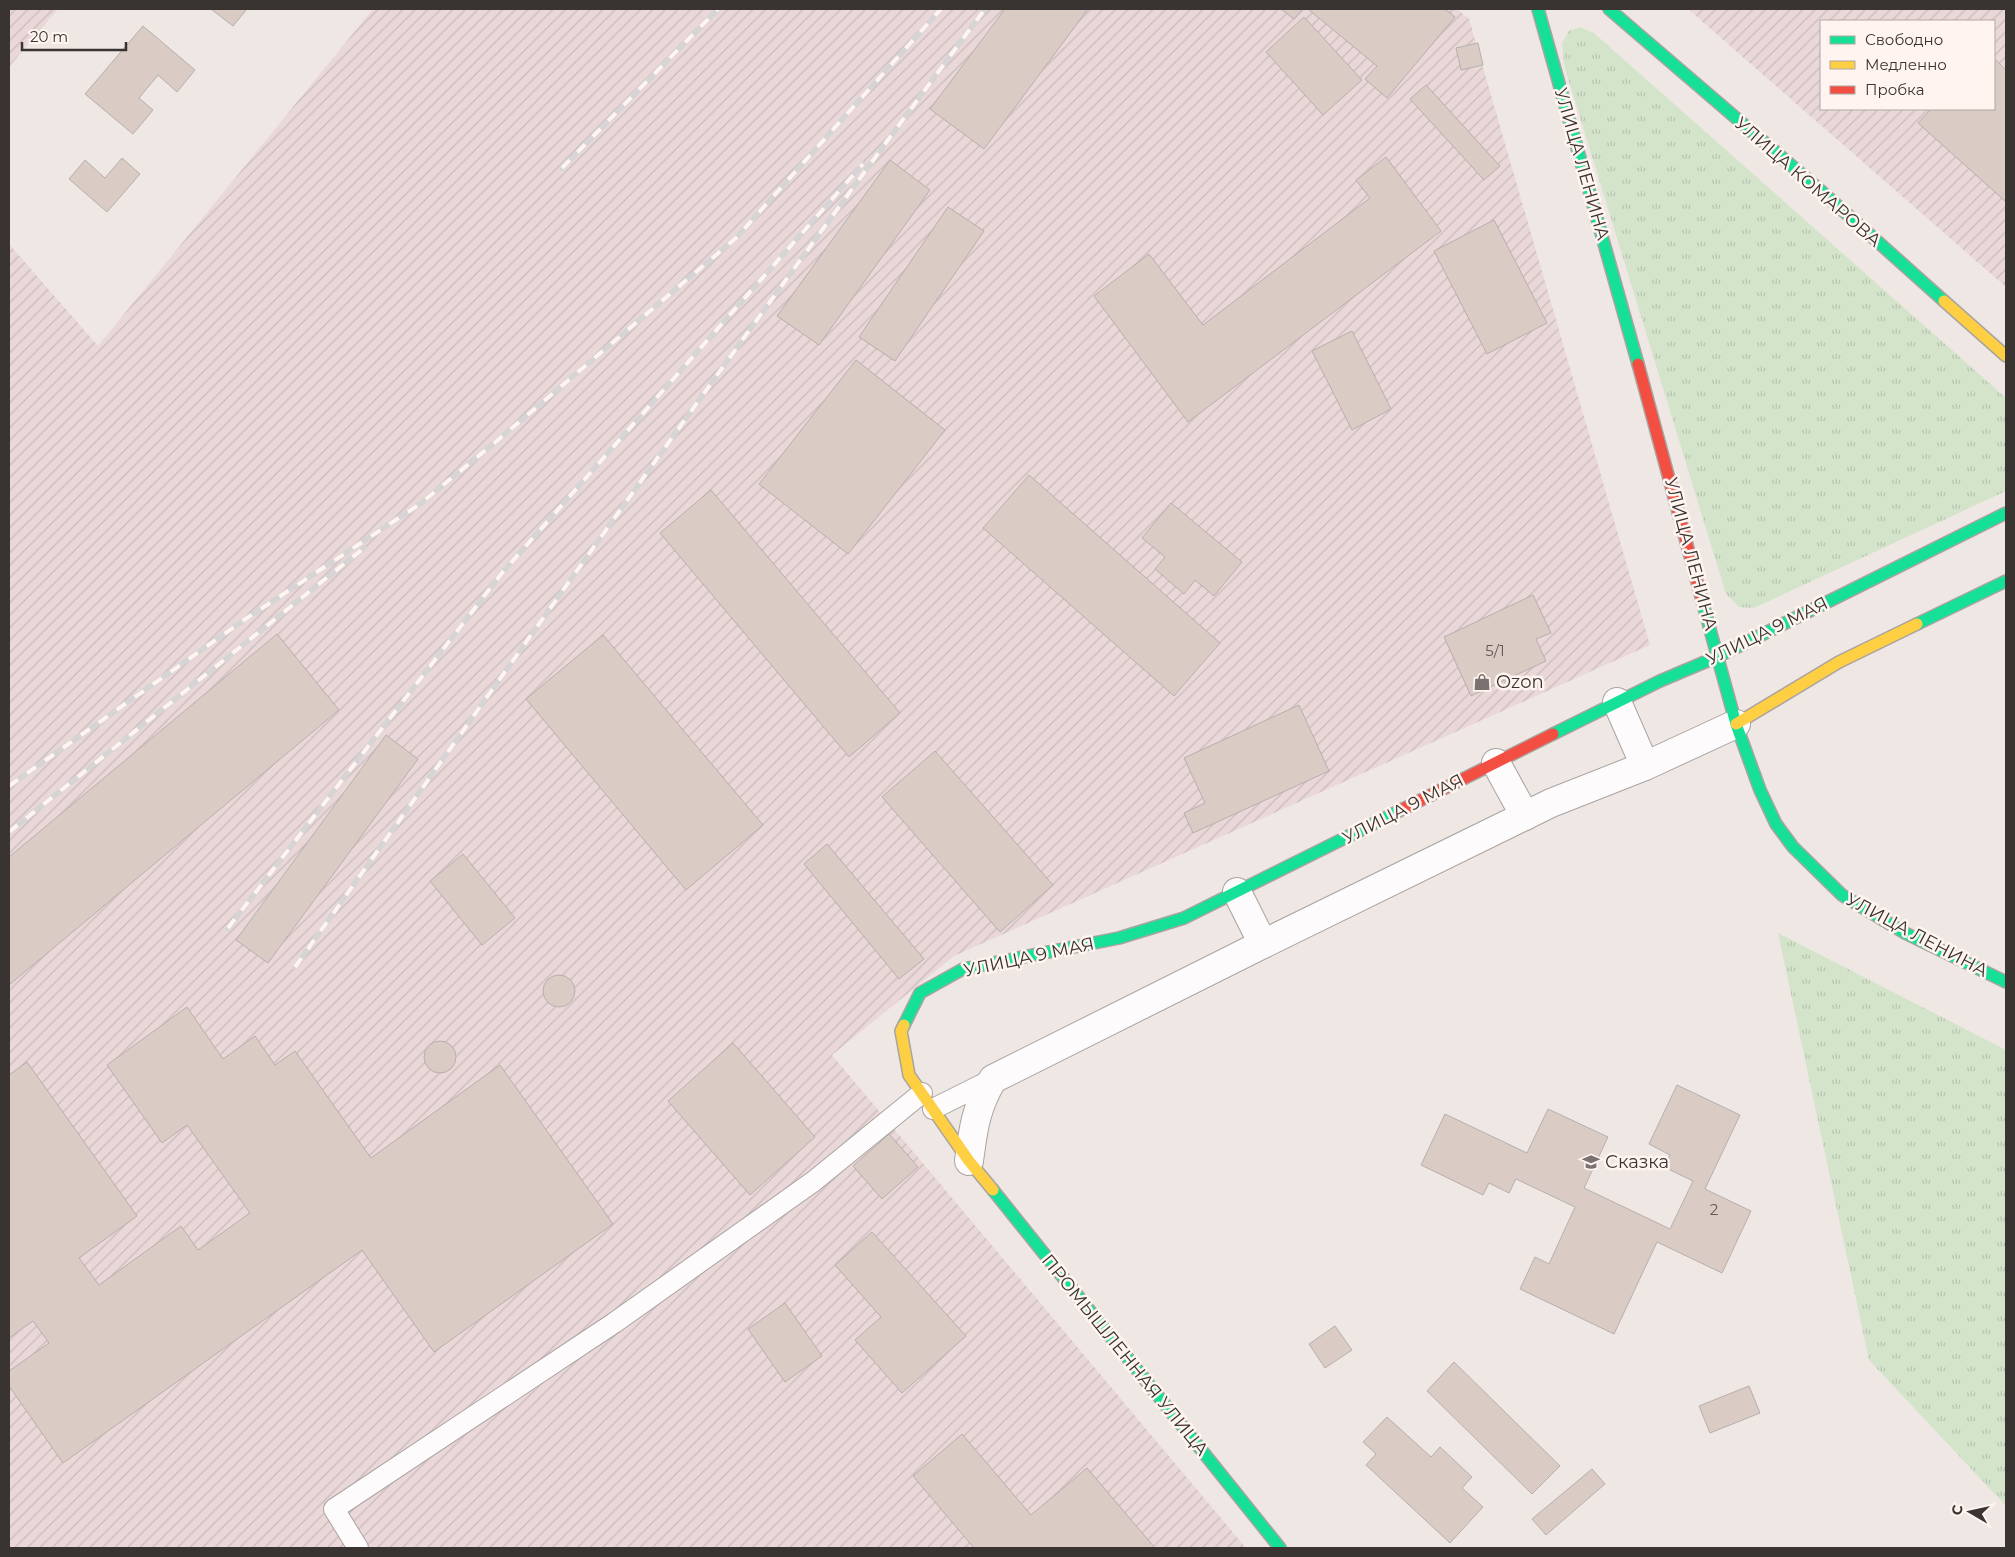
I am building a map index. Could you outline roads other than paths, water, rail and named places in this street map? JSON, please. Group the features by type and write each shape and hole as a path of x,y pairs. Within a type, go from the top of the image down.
{"street":[{"name":"УЛИЦА ЛЕНИНА","path":"1538,9 1719,656 1736,724 1760,790 1776,824 1793,847 1842,895 1905,933 2006,982"},
{"name":"УЛИЦА КОМАРОВА","path":"1609,9 1820,190 2006,356"},
{"name":"УЛИЦА 9 МАЯ","path":"970,1161 909,1075 901,1030 920,993 963,969 1120,938 1184,918 1617,702 1719,656 2006,514"},
{"path":"970,1161 974,1123 982,1095 992,1079 1551,803 1645,766 1736,724 1839,662 2006,581"},
{"path":"1617,702 1645,766"},
{"path":"1496,763 1525,816"},
{"path":"1237,892 1263,944"},
{"name":"ПРОМЫШЛЕННАЯ УЛИЦА","path":"970,1161 1280,1548"}],"lane":[{"path":"358,1548 334,1509 614,1322 927,1101 992,1079"}],"railway":[{"path":"562,168 718,9"},
{"path":"9,786 244,620 420,504 498,440 736,238 941,9"},
{"path":"295,967 724,366 985,9"},
{"path":"228,928 502,573 863,164"},
{"path":"9,832 364,548"}],"place":[{"name":"Ozon","path":"1482,682"},
{"name":"Сказка","path":"1591,1162"}]}
